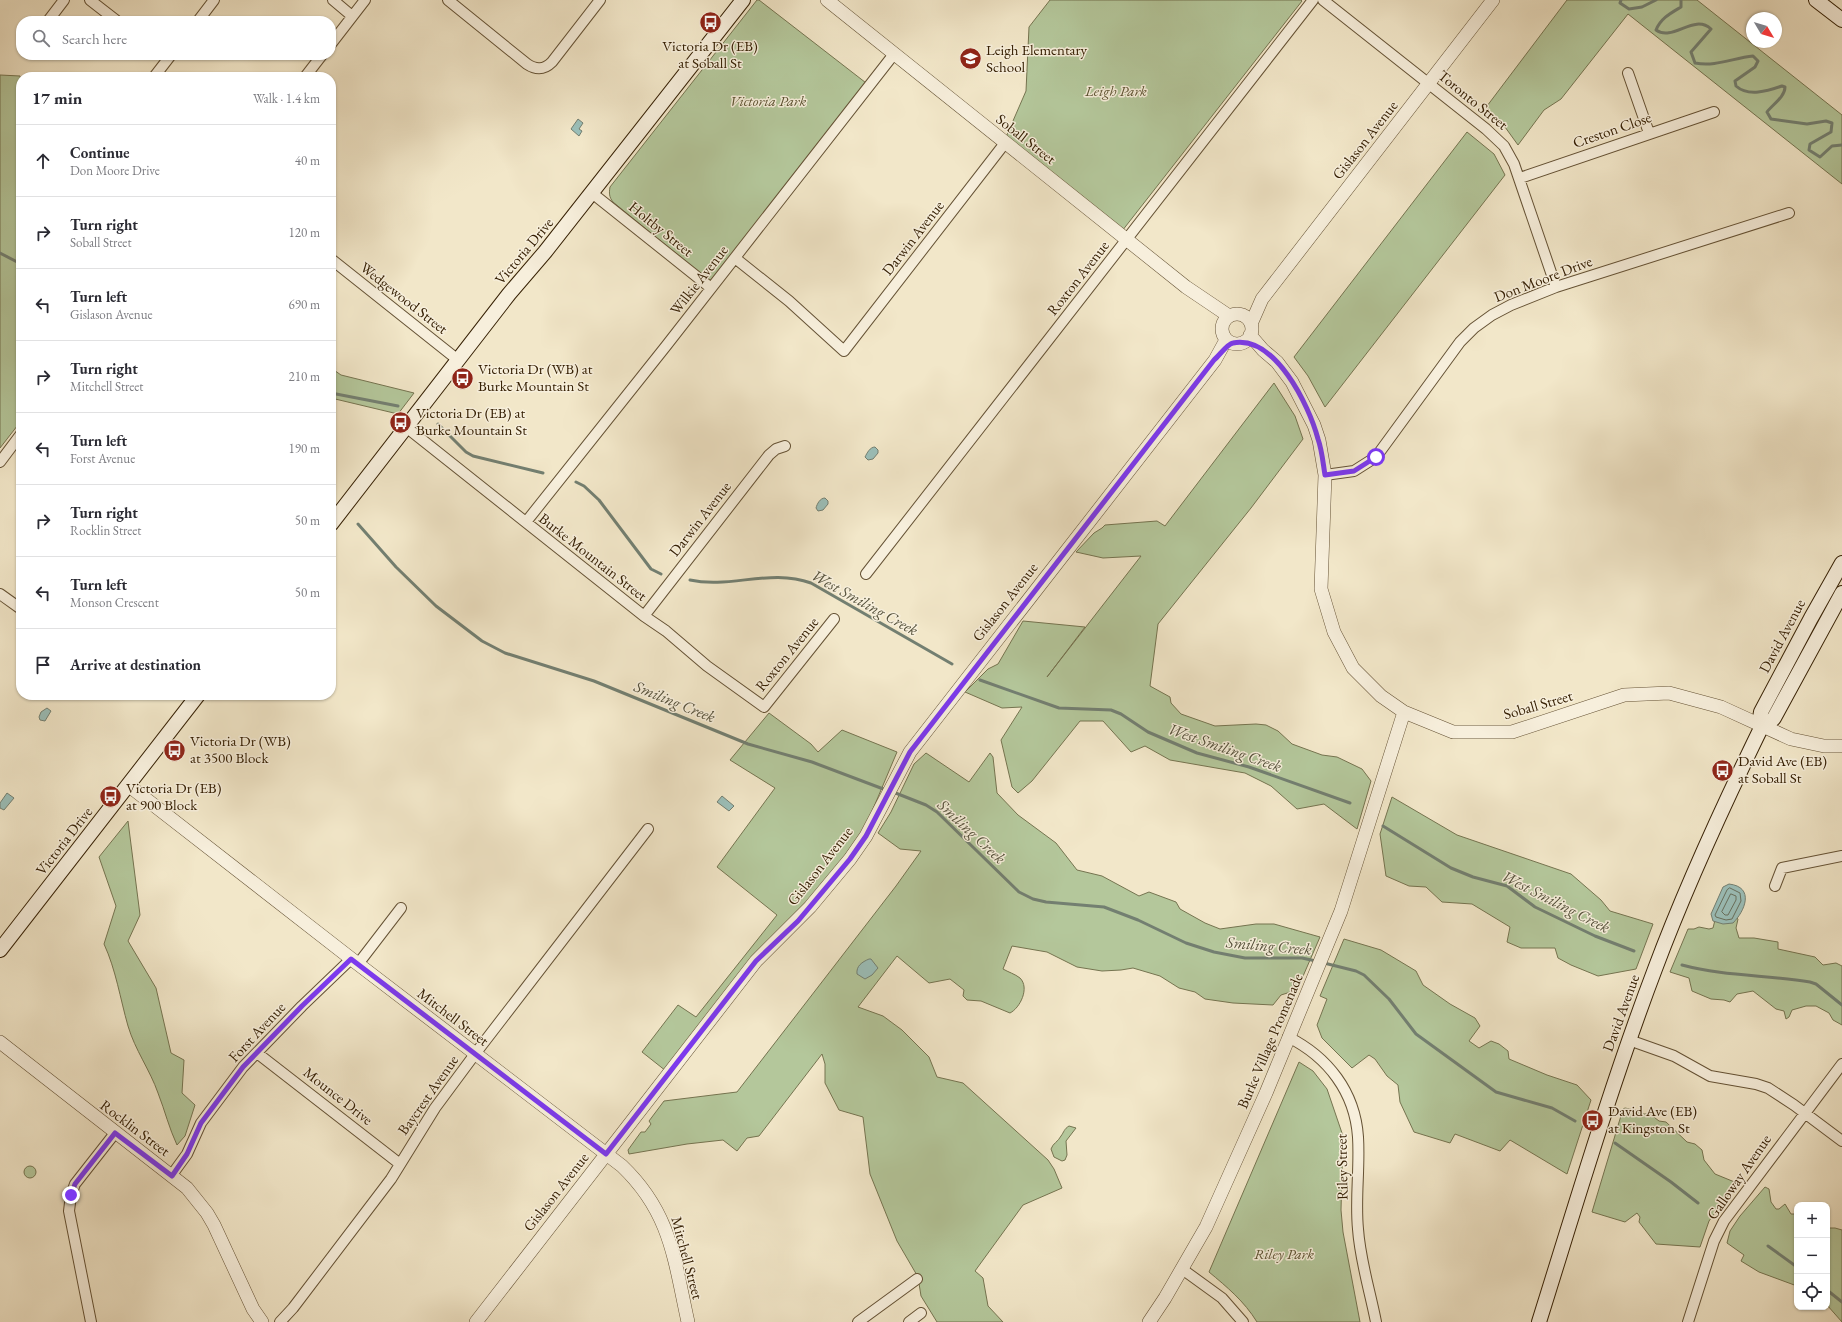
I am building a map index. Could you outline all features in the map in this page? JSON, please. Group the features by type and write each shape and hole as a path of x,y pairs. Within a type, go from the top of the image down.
{"main road":[{"name":"Victoria Drive","path":"336,518 509,294 592,193 743,0"},
{"path":"1816,0 1842,20"},
{"name":"David Avenue","path":"1539,1322 1629,1040 1678,911 1724,803 1762,726 1760,718 1761,712 1842,563"},
{"name":"David Avenue","path":"1762,726 1768,724 1774,718 1842,593"},
{"name":"Victoria Drive","path":"0,950 194,700"}],"street":[{"path":"52,16 64,0"},
{"path":"90,0 111,16"},
{"path":"202,16 214,0"},
{"path":"333,0 352,16"},
{"path":"336,37 365,0"},
{"path":"448,0 527,64 537,68 545,67 552,62 600,0"},
{"name":"Soball Street","path":"827,0 1206,302 1237,330 1264,350 1277,362 1292,382 1308,411 1319,440 1325,475 1321,590 1334,632 1354,668 1381,696 1404,712 1453,732 1512,732 1624,695 1669,693 1721,707 1799,741 1824,746 1842,746"},
{"name":"Roxton Avenue","path":"866,574 1313,0"},
{"name":"Toronto Street","path":"1323,0 1501,142 1512,160 1520,178 1556,287"},
{"name":"Gislason Avenue","path":"476,1322 756,961 798,921 846,865 866,836 910,752 1493,0"},
{"name":"Wilkie Avenue","path":"526,522 712,288 894,54"},
{"path":"157,72 164,60"},
{"path":"309,72 318,60"},
{"path":"1628,73 1649,133"},
{"name":"Creston Close","path":"1520,178 1714,112"},
{"name":"Darwin Avenue","path":"735,258 789,301 844,351 1005,143"},
{"name":"Holtby Street","path":"592,193 712,288"},
{"name":"Don Moore Drive","path":"1325,475 1354,471 1376,457 1449,355 1474,328 1492,314 1556,287 1789,213"},
{"name":"Wedgewood Street","path":"336,263 458,360"},
{"name":"Burke Mountain Street","path":"406,427 644,616 666,631 707,666 764,707"},
{"path":"0,462 16,441"},
{"name":"Darwin Avenue","path":"644,616 769,455 785,446"},
{"path":"0,594 16,605"},
{"name":"Roxton Avenue","path":"764,707 834,619"},
{"name":"Burke Village Promenade","path":"1149,1322 1166,1298 1206,1227 1266,1093 1288,1037 1311,986 1355,872 1404,712"},
{"name":"Mitchell Street","path":"128,785 354,962 606,1154 634,1178 651,1200 661,1217 672,1250 688,1322"},
{"name":"Baycrest Avenue","path":"280,1322 391,1179 435,1108 475,1054 648,829"},
{"path":"1775,886 1782,868 1842,856"},
{"name":"Forst Avenue","path":"172,1176 187,1154 201,1123 243,1067 354,962 401,908"},
{"name":"Riley Street","path":"1288,1037 1315,1053 1326,1064 1342,1086 1351,1106 1358,1138 1358,1237 1376,1322"},
{"path":"1629,1040 1674,1056 1710,1076 1756,1084 1768,1088 1805,1112 1842,1141"},
{"name":"Rocklin Street","path":"0,1042 187,1188 207,1213 253,1309 262,1322"},
{"name":"Mounce Drive","path":"257,1053 400,1164"},
{"name":"Galloway Avenue","path":"1688,1322 1720,1227 1739,1198 1842,1064"},
{"path":"91,1322 69,1211 71,1195 75,1184 115,1133"},
{"path":"1182,1269 1222,1298 1243,1322"},
{"path":"858,1322 917,1279"},
{"path":"910,1322 921,1313"}],"green space":[{"name":"Victoria Park","path":"757,0 759,0 870,86 714,285 613,202 609,191 610,187"},
{"name":"Leigh Park","path":"1050,0 1302,1 1122,231 1006,137 1026,91 1029,27"},
{"path":"1567,0 1697,0 1746,39 1746,48 1758,48 1842,115 1842,184 1628,14 1561,99 1544,110 1518,145 1505,127 1484,110"},
{"path":"0,75 16,76 16,427 0,448"},
{"path":"1467,132 1494,154 1505,175 1325,407 1308,376 1294,357"},
{"path":"336,372 341,375 414,393 398,414 336,399"},
{"path":"1274,383 1295,416 1303,439 1251,508 1158,624 1150,686 1170,697 1171,703 1181,714 1215,726 1266,725 1278,731 1292,744 1322,755 1337,757 1362,769 1371,781 1357,829 1324,804 1297,809 1271,786 1245,773 1170,760 1145,746 1131,752 1103,721 1080,721 1032,781 1018,793 1012,787 1001,740 1022,707 1002,708 965,692 988,669 998,664 1023,621 1085,627 1047,677 1141,556 1103,558 1076,552 1094,533 1105,525 1157,521 1165,526"},
{"path":"769,713 811,744 818,752 842,730 897,752 865,828 817,893 666,1071 642,1052 678,1005 696,1017 777,915 717,867 775,788 730,760"},
{"path":"926,753 969,782 990,753 993,757 997,793 1018,815 1056,843 1077,870 1102,876 1139,896 1149,892 1176,902 1180,909 1205,923 1220,929 1256,924 1274,924 1320,937 1297,990 1281,995 1273,1005 1233,1003 1205,999 1195,992 1179,988 1160,976 1133,968 1102,971 1077,967 1047,952 1012,946 1003,969 1020,978 1023,982 1024,992 1017,1007 1010,1013 981,1001 967,1000 963,996 964,990 950,979 929,983 897,956 858,1007 883,1016 902,1030 929,1057 937,1077 963,1083 1048,1160 1054,1169 1062,1188 1023,1205 975,1271 983,1278 988,1306 1003,1322 937,1322 921,1296 918,1277 897,1241 870,1174 863,1117 839,1110 825,1083 825,1064 822,1054 759,1136 747,1138 737,1151 723,1140 687,1144 629,1154 628,1150 641,1132 645,1132 651,1124 649,1121 664,1101 737,1092 896,886 921,851 900,849 878,833 891,812 914,764"},
{"path":"1392,797 1457,835 1571,874 1601,900 1610,911 1653,924 1636,969 1598,976 1558,958 1555,948 1521,948 1507,942 1510,927 1472,904 1442,902 1426,887 1409,886 1386,876 1380,834"},
{"path":"128,821 140,915 128,941 156,988 171,1053 184,1060 182,1093 195,1105 185,1136 177,1145 155,1085 131,1035 115,974 104,944 116,906 99,857"},
{"path":"1735,916 1738,919 1736,928 1739,938 1754,938 1778,942 1778,949 1815,957 1823,965 1836,963 1842,966 1842,1025 1833,1020 1829,1013 1816,1006 1806,1006 1792,1010 1789,1017 1786,1019 1784,1011 1776,1009 1753,991 1737,994 1730,1002 1711,999 1692,991 1689,978 1670,972 1688,929 1699,927 1709,929 1713,928 1715,920"},
{"path":"1344,939 1381,950 1416,971 1423,985 1450,1004 1475,1018 1480,1026 1469,1041 1479,1048 1491,1041 1499,1044 1508,1051 1509,1059 1547,1075 1577,1085 1591,1100 1567,1174 1510,1140 1500,1151 1455,1134 1450,1143 1414,1132 1400,1102 1398,1085 1387,1076 1375,1059 1369,1055 1352,1068 1322,1038 1317,1025 1327,999 1320,996"},
{"name":"Riley Park","path":"1299,1062 1313,1071 1327,1089 1343,1136 1341,1210 1343,1232 1360,1322 1257,1322 1241,1301 1209,1272"},
{"path":"1625,1108 1639,1111 1642,1114 1650,1114 1659,1121 1666,1122 1687,1142 1695,1144 1702,1150 1704,1160 1715,1174 1737,1183 1709,1221 1700,1247 1656,1244 1639,1222 1640,1217 1637,1213 1625,1222 1592,1212 1623,1109"},
{"path":"1069,1126 1076,1128 1066,1141 1067,1155 1065,1160 1062,1161 1054,1157 1051,1149 1065,1129"},
{"path":"28,1166 32,1166 36,1172 32,1178 28,1178 24,1174 24,1170"},
{"path":"1765,1187 1769,1189 1771,1202 1776,1209 1779,1209 1785,1204 1791,1214 1794,1214 1794,1285 1759,1272 1741,1261 1744,1255 1727,1243 1730,1231 1740,1216"},
{"path":"1830,1228 1842,1230 1842,1322 1830,1308"}],"water":[{"path":"578,119 583,123 579,129 582,131 579,136 571,129"},
{"path":"875,447 878,450 878,453 873,459 868,460 865,457 866,455 870,449"},
{"path":"825,498 828,501 828,504 823,510 818,511 816,508 818,503 820,500"},
{"path":"47,708 51,711 45,721 40,720 39,717 41,712"},
{"path":"7,793 14,798 4,810 0,808 0,803"},
{"path":"722,796 734,806 729,811 717,802"},
{"path":"1729,884 1737,886 1742,890 1745,894 1745,900 1741,912 1733,923 1723,924 1713,921 1711,914 1723,887"},
{"path":"871,959 878,968 872,975 865,979 857,974 857,969 864,961"}],"waterway":[{"path":"1621,0 1620,3 1629,9 1642,7 1656,0"},
{"path":"1681,0 1681,7 1663,19 1656,30 1663,33 1669,33 1698,24 1704,25 1711,29 1691,52 1695,63 1710,64 1753,56 1758,61 1755,67 1735,81 1736,86 1752,92 1771,90 1782,86 1785,87 1781,97 1767,112 1771,119 1807,124 1826,121 1832,123 1831,132 1810,144 1809,150 1820,157 1832,146 1842,145"},
{"name":"Smiling Creek","path":"0,253 16,261"},
{"name":"West Smiling Creek","path":"336,394 398,406"},
{"name":"West Smiling Creek","path":"438,424 466,452 473,456 543,473"},
{"name":"West Smiling Creek","path":"576,482 584,486 599,500 651,569 661,574"},
{"name":"Smiling Creek","path":"358,524 396,567 436,606 482,641 505,653 594,681 748,744 812,762 886,790"},
{"name":"West Smiling Creek","path":"690,580 720,582 781,577 811,583 952,664"},
{"name":"West Smiling Creek","path":"980,680 1059,708 1111,710 1121,714 1148,732 1197,753 1249,767 1350,803"},
{"name":"Smiling Creek","path":"893,792 926,805 937,812 1019,892 1033,899 1046,902 1104,907 1138,920 1186,943 1214,952 1245,958 1302,958 1316,961"},
{"name":"West Smiling Creek","path":"1383,826 1451,868 1473,877 1507,886 1535,907 1595,936 1634,951"},
{"name":"Smiling Creek","path":"1324,963 1356,971 1364,975 1389,999 1416,1034 1496,1092 1552,1108 1575,1121"},
{"name":"West Smiling Creek","path":"1682,965 1713,971 1810,982 1816,984 1842,1005"},
{"name":"Smiling Creek","path":"1615,1143 1671,1182 1698,1203"},
{"name":"Smiling Creek","path":"1768,1246 1794,1265"},
{"name":"Smiling Creek","path":"1830,1292 1842,1302"}],"place":[{"name":"Victoria Dr (EB) at Soball St","path":"710,23"},
{"name":"Leigh Elementary School","path":"970,59"},
{"name":"Victoria Dr (WB) at Burke Mountain St","path":"463,378"},
{"name":"Victoria Dr (EB) at Burke Mountain St","path":"401,422"},
{"name":"Victoria Dr (WB) at 3500 Block","path":"174,750"},
{"name":"David Ave (EB) at Soball St","path":"1723,770"},
{"name":"Victoria Dr (EB) at 900 Block","path":"111,797"},
{"name":"David Ave (EB) at Kingston St","path":"1593,1120"}],"route":[{"path":"71,1195 75,1184 115,1133 172,1176 187,1154 201,1123 243,1067 302,1006 351,959 606,1154 756,961 775,941 798,921 850,859 866,836 910,752 1214,360 1232,343 1243,343 1264,350 1277,362 1292,382 1300,395 1314,425 1319,440 1325,475 1354,471 1369,463 1376,457"}]}
